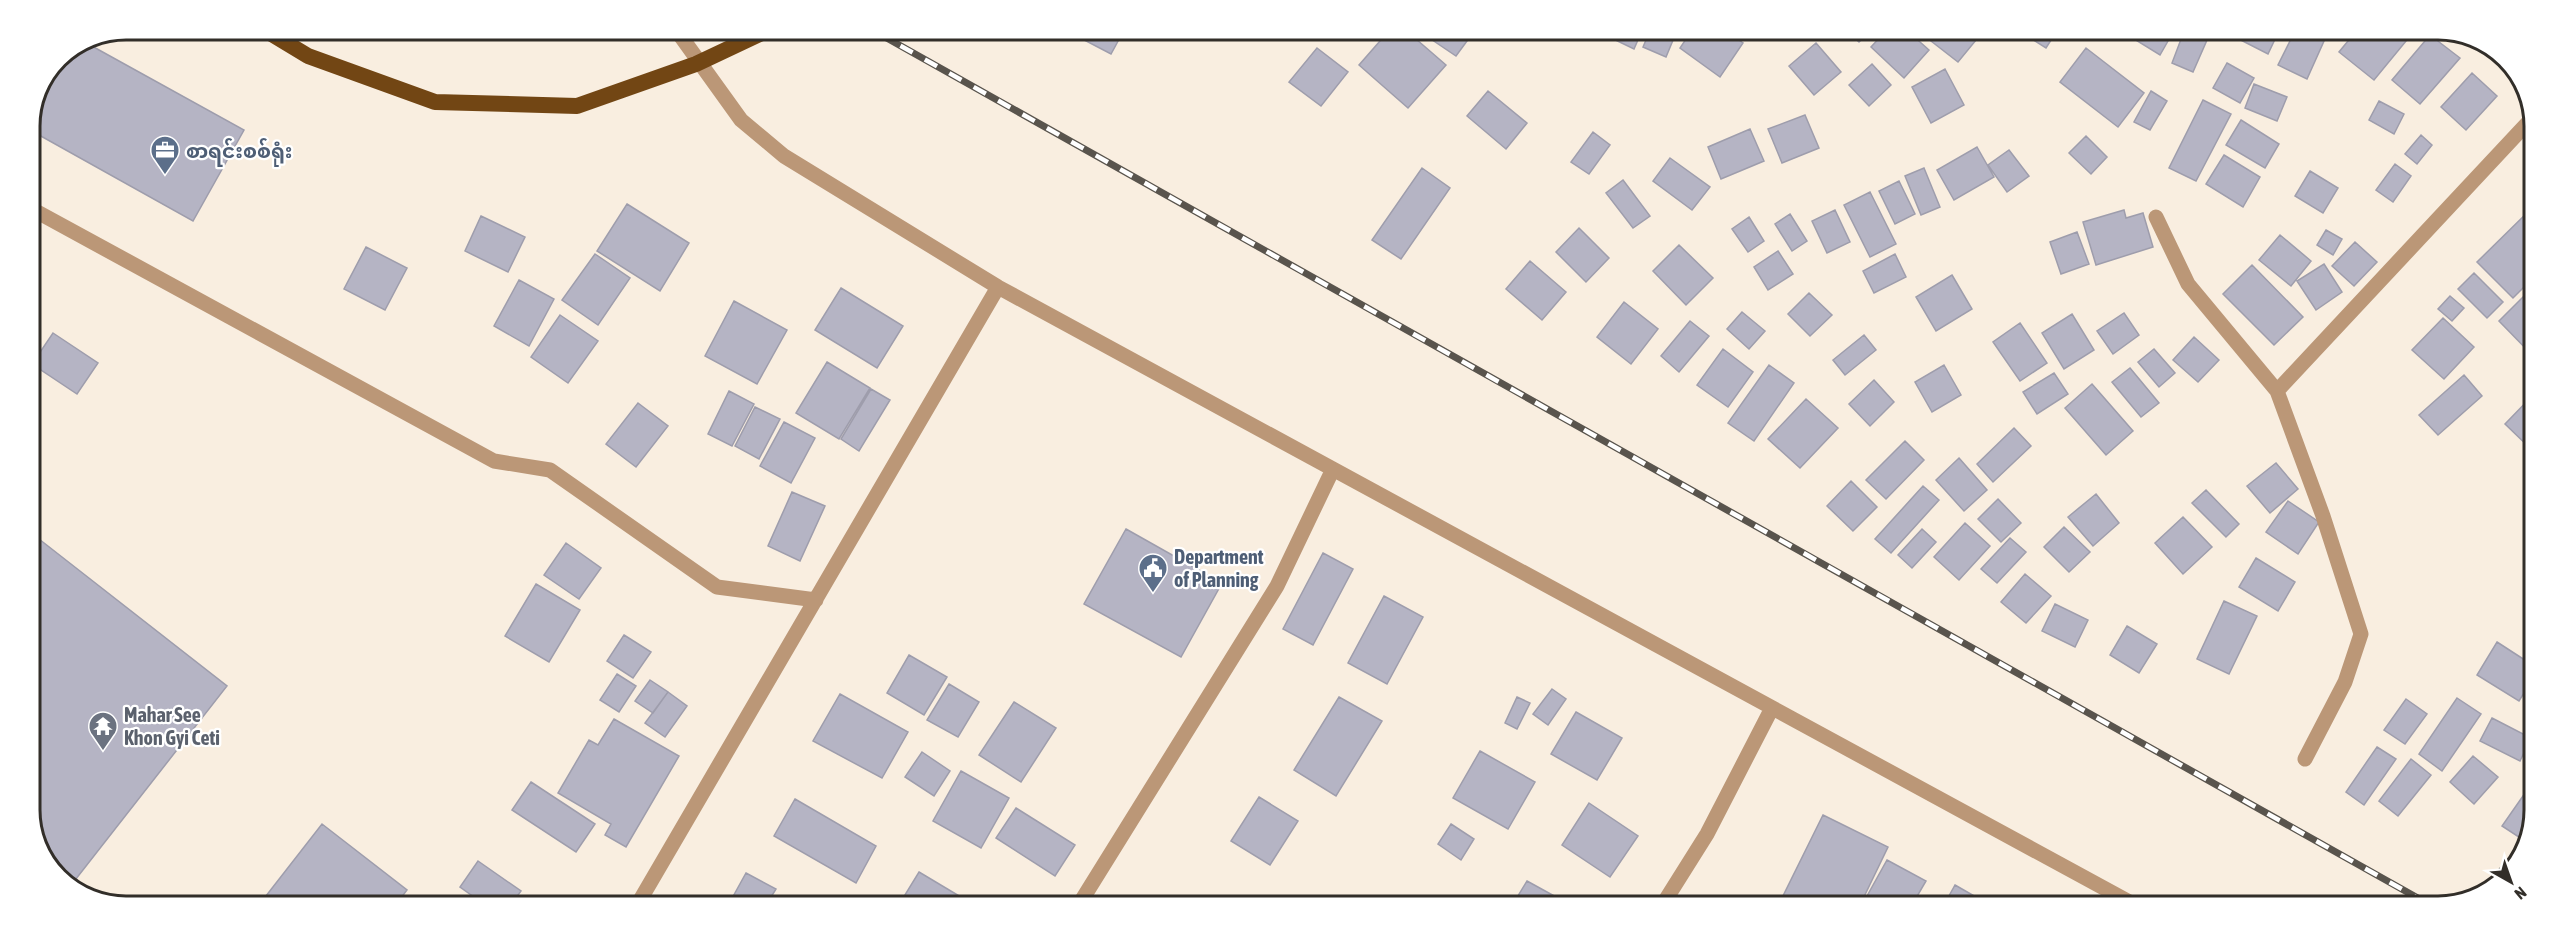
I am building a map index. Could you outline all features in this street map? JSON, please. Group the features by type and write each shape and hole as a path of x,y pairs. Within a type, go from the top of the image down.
{"highway":[{"path":"282,40 308,56 435,102 577,106 696,64 747,40"}],"street":[{"path":"683,40 741,120 784,156 998,287 2118,896"},
{"path":"2277,391 2524,127"},
{"path":"40,214 494,461 550,470 717,586 816,600"},
{"path":"2156,217 2188,284 2277,391 2323,516 2361,634 2345,682 2305,759"},
{"path":"643,896 998,287"},
{"path":"1084,896 1277,586 1334,470"},
{"path":"1668,896 1707,834 1772,708"}],"building":[{"path":"1084,40 1119,40 1111,54"},
{"path":"1381,40 1417,40 1446,65 1408,108 1359,65"},
{"path":"1432,40 1468,40 1456,56"},
{"path":"1615,40 1638,40 1634,49"},
{"path":"1646,40 1673,40 1666,57 1643,47"},
{"path":"1685,40 1739,40 1743,43 1720,77 1680,48"},
{"path":"1877,40 1918,40 1929,50 1904,78 1871,47"},
{"path":"1930,40 1976,40 1958,62"},
{"path":"2033,40 2051,40 2046,48"},
{"path":"2136,40 2169,40 2160,55"},
{"path":"2181,40 2207,40 2193,72 2172,63"},
{"path":"2241,40 2275,40 2268,54"},
{"path":"2290,40 2324,41 2307,79 2278,65"},
{"path":"2349,40 2407,40 2374,80 2339,52"},
{"path":"2426,40 2437,40 2460,58 2420,104 2392,80"},
{"path":"1816,43 1841,72 1814,95 1789,66"},
{"name":"စာရင်းစစ်ရုံး","path":"93,47 244,130 193,221 40,136 42,109 47,93 55,78 78,55"},
{"path":"1317,48 1348,72 1321,106 1289,82"},
{"path":"2086,48 2144,93 2118,127 2060,82"},
{"path":"2227,63 2254,78 2240,103 2213,88"},
{"path":"1872,64 1891,85 1869,106 1849,85"},
{"path":"1945,69 1964,105 1931,123 1912,87"},
{"path":"2472,73 2497,96 2466,130 2441,107"},
{"path":"2254,84 2287,97 2277,121 2245,108"},
{"path":"1488,91 1527,123 1506,149 1467,116"},
{"path":"2151,91 2167,101 2150,130 2134,122"},
{"path":"2203,100 2231,114 2196,181 2169,168"},
{"path":"2379,101 2404,114 2394,134 2369,120"},
{"path":"1805,115 1819,148 1782,163 1768,129"},
{"path":"2241,120 2279,144 2265,168 2226,145"},
{"path":"1750,129 1764,161 1721,179 1708,147"},
{"path":"1593,132 1610,145 1589,174 1571,162"},
{"path":"2421,135 2432,145 2417,164 2405,154"},
{"path":"2086,136 2107,157 2091,174 2069,153"},
{"path":"1977,147 1994,177 1954,200 1937,170"},
{"path":"2009,150 2029,176 2007,192 1988,165"},
{"path":"2224,155 2260,177 2243,207 2206,184"},
{"path":"1670,158 1710,187 1692,210 1653,181"},
{"path":"2395,164 2411,176 2393,202 2376,190"},
{"path":"1422,168 1450,188 1401,259 1372,240"},
{"path":"1924,168 1940,207 1921,215 1905,176"},
{"path":"2310,171 2338,188 2323,213 2295,196"},
{"path":"1623,180 1650,216 1633,228 1606,193"},
{"path":"1899,181 1915,214 1895,224 1879,191"},
{"path":"1870,192 1896,244 1870,257 1844,205"},
{"path":"627,204 689,243 660,291 597,251"},
{"path":"1835,210 1850,242 1827,253 1812,221"},
{"path":"2124,210 2126,218 2143,213 2153,247 2096,265 2083,222"},
{"path":"1790,214 1807,241 1792,251 1775,224"},
{"path":"481,216 525,237 508,272 465,251"},
{"path":"2524,216 2524,287 2513,298 2477,262"},
{"path":"1749,217 1764,241 1748,252 1732,229"},
{"path":"1579,228 1609,258 1586,282 1556,252"},
{"path":"2326,230 2342,239 2333,255 2317,245"},
{"path":"2077,232 2089,264 2061,274 2050,242"},
{"path":"2280,235 2311,261 2291,286 2259,260"},
{"path":"2355,242 2377,262 2354,286 2332,266"},
{"path":"1679,245 1713,278 1686,305 1653,271"},
{"path":"366,247 407,268 385,310 344,289"},
{"path":"1778,251 1793,274 1768,290 1754,267"},
{"path":"595,254 630,278 598,325 562,300"},
{"path":"1895,254 1906,277 1874,293 1863,271"},
{"path":"1530,261 1566,292 1542,320 1506,289"},
{"path":"2324,264 2342,292 2316,310 2297,281"},
{"path":"2252,265 2303,317 2274,345 2223,294"},
{"path":"2474,273 2503,302 2487,318 2458,289"},
{"path":"1952,275 1972,309 1936,331 1916,297"},
{"path":"519,280 554,299 529,346 494,326"},
{"path":"841,288 903,326 877,368 815,330"},
{"path":"1809,293 1832,315 1810,336 1788,314"},
{"path":"2450,296 2464,308 2452,321 2438,309"},
{"path":"2524,296 2524,347 2499,321"},
{"path":"734,301 787,330 757,384 705,356"},
{"path":"1624,302 1658,329 1631,364 1597,337"},
{"path":"1742,312 1765,331 1749,349 1727,329"},
{"path":"2124,313 2139,335 2113,354 2097,331"},
{"path":"2072,314 2094,350 2064,369 2042,333"},
{"path":"560,315 598,341 568,383 531,357"},
{"path":"2443,318 2474,347 2444,379 2412,350"},
{"path":"1690,321 1709,336 1679,372 1661,356"},
{"path":"2020,323 2047,363 2020,381 1993,342"},
{"path":"53,333 98,363 77,394 40,370 40,352"},
{"path":"1864,335 1876,350 1845,375 1833,360"},
{"path":"2194,337 2219,360 2198,382 2173,360"},
{"path":"1723,349 1753,372 1728,407 1697,385"},
{"path":"2154,349 2175,373 2159,387 2138,362"},
{"path":"827,362 870,388 839,439 796,413"},
{"path":"1769,365 1794,383 1754,441 1728,423"},
{"path":"1944,365 1961,395 1932,412 1915,382"},
{"path":"2130,368 2159,403 2141,417 2112,382"},
{"path":"2054,373 2068,394 2037,414 2023,392"},
{"path":"2464,375 2482,396 2438,435 2419,415"},
{"path":"1874,380 1894,402 1870,426 1849,404"},
{"path":"2092,384 2133,431 2106,455 2065,408"},
{"path":"871,389 890,400 859,451 841,439"},
{"path":"729,391 754,404 732,446 708,434"},
{"path":"1806,399 1838,428 1800,468 1768,439"},
{"path":"638,403 668,426 636,467 606,444"},
{"path":"2524,404 2524,442 2505,424"},
{"path":"755,407 780,419 759,459 735,446"},
{"path":"784,422 815,438 791,483 760,466"},
{"path":"2014,428 2031,446 1993,482 1977,464"},
{"path":"1905,441 1924,460 1886,499 1866,480"},
{"path":"1959,458 1987,490 1964,511 1936,480"},
{"path":"2276,463 2298,489 2270,513 2247,486"},
{"path":"1851,481 1877,507 1853,531 1827,506"},
{"path":"1923,486 1939,500 1891,553 1875,539"},
{"path":"2206,490 2239,524 2226,537 2192,503"},
{"path":"792,492 825,506 800,561 768,546"},
{"path":"2096,494 2119,523 2093,546 2068,517"},
{"path":"1998,499 2021,523 2001,542 1978,519"},
{"path":"2288,501 2319,522 2298,554 2266,532"},
{"path":"2183,517 2212,547 2183,574 2155,543"},
{"path":"1965,523 1990,546 1959,580 1934,557"},
{"path":"2064,527 2090,552 2069,572 2044,547"},
{"name":"Department of Planning","path":"1126,529 1222,583 1181,657 1084,604"},
{"path":"1922,529 1936,542 1912,568 1898,555"},
{"path":"2010,538 2026,552 1997,583 1981,569"},
{"name":"Mahar See Khon Gyi Ceti","path":"41,540 227,686 76,879 74,878 52,853 42,827"},
{"path":"566,543 601,568 579,599 544,575"},
{"path":"1323,553 1353,569 1313,645 1283,629"},
{"path":"2256,558 2295,582 2278,611 2239,587"},
{"path":"2025,574 2051,596 2026,623 2001,602"},
{"path":"536,584 580,610 549,662 505,636"},
{"path":"1384,596 1423,617 1387,684 1348,663"},
{"path":"2224,601 2257,616 2229,674 2197,659"},
{"path":"2055,604 2088,620 2075,647 2042,631"},
{"path":"2127,626 2157,644 2139,673 2110,655"},
{"path":"624,635 651,652 633,678 607,661"},
{"path":"2497,642 2524,659 2524,693 2519,701 2477,675"},
{"path":"909,655 947,677 924,715 887,693"},
{"path":"617,674 636,686 619,712 600,700"},
{"path":"650,680 668,692 653,713 635,701"},
{"path":"949,684 979,702 958,737 927,720"},
{"path":"1552,689 1566,699 1548,725 1533,714"},
{"path":"668,692 687,706 665,737 645,723"},
{"path":"840,694 908,732 882,778 813,741"},
{"path":"1339,697 1382,721 1336,796 1294,770"},
{"path":"1517,697 1530,703 1517,729 1505,723"},
{"path":"2457,698 2481,714 2442,771 2419,754"},
{"path":"2406,699 2427,714 2405,744 2384,730"},
{"path":"1014,702 1056,728 1021,782 979,755"},
{"path":"1576,712 1622,738 1597,780 1551,754"},
{"path":"2492,718 2524,734 2524,753 2520,761 2480,741"},
{"path":"614,719 679,756 626,847 605,835 611,824 558,793 589,740 598,745"},
{"path":"2377,747 2396,759 2364,805 2346,792"},
{"path":"1480,751 1535,782 1508,829 1453,798"},
{"path":"922,752 950,771 934,796 905,777"},
{"path":"2473,756 2498,777 2474,804 2450,782"},
{"path":"2411,759 2431,775 2398,816 2379,801"},
{"path":"961,771 1009,798 981,848 933,821"},
{"path":"531,782 595,824 576,852 512,810"},
{"path":"2524,795 2524,821 2520,838 2502,826"},
{"path":"1259,797 1298,821 1270,865 1231,841"},
{"path":"795,799 876,846 856,883 774,836"},
{"path":"1589,803 1638,836 1610,877 1562,845"},
{"path":"1016,808 1075,845 1055,876 996,838"},
{"path":"1823,815 1888,847 1864,896 1783,896"},
{"path":"322,824 407,890 402,896 266,896"},
{"path":"1451,824 1474,839 1461,860 1438,844"},
{"path":"1887,860 1926,881 1917,896 1867,896"},
{"path":"478,861 521,891 517,896 473,896 460,887"},
{"path":"919,872 959,896 904,896"},
{"path":"746,873 776,889 772,896 733,896"},
{"path":"1527,881 1554,896 1518,896"},
{"path":"1955,885 1974,896 1949,896"}],"railway":[{"path":"890,40 2414,896"}],"place":[{"name":"စာရင်းစစ်ရုံး","path":"165,176"},
{"name":"Department of Planning","path":"1153,594"},
{"name":"Mahar See Khon Gyi Ceti","path":"103,752"}]}
